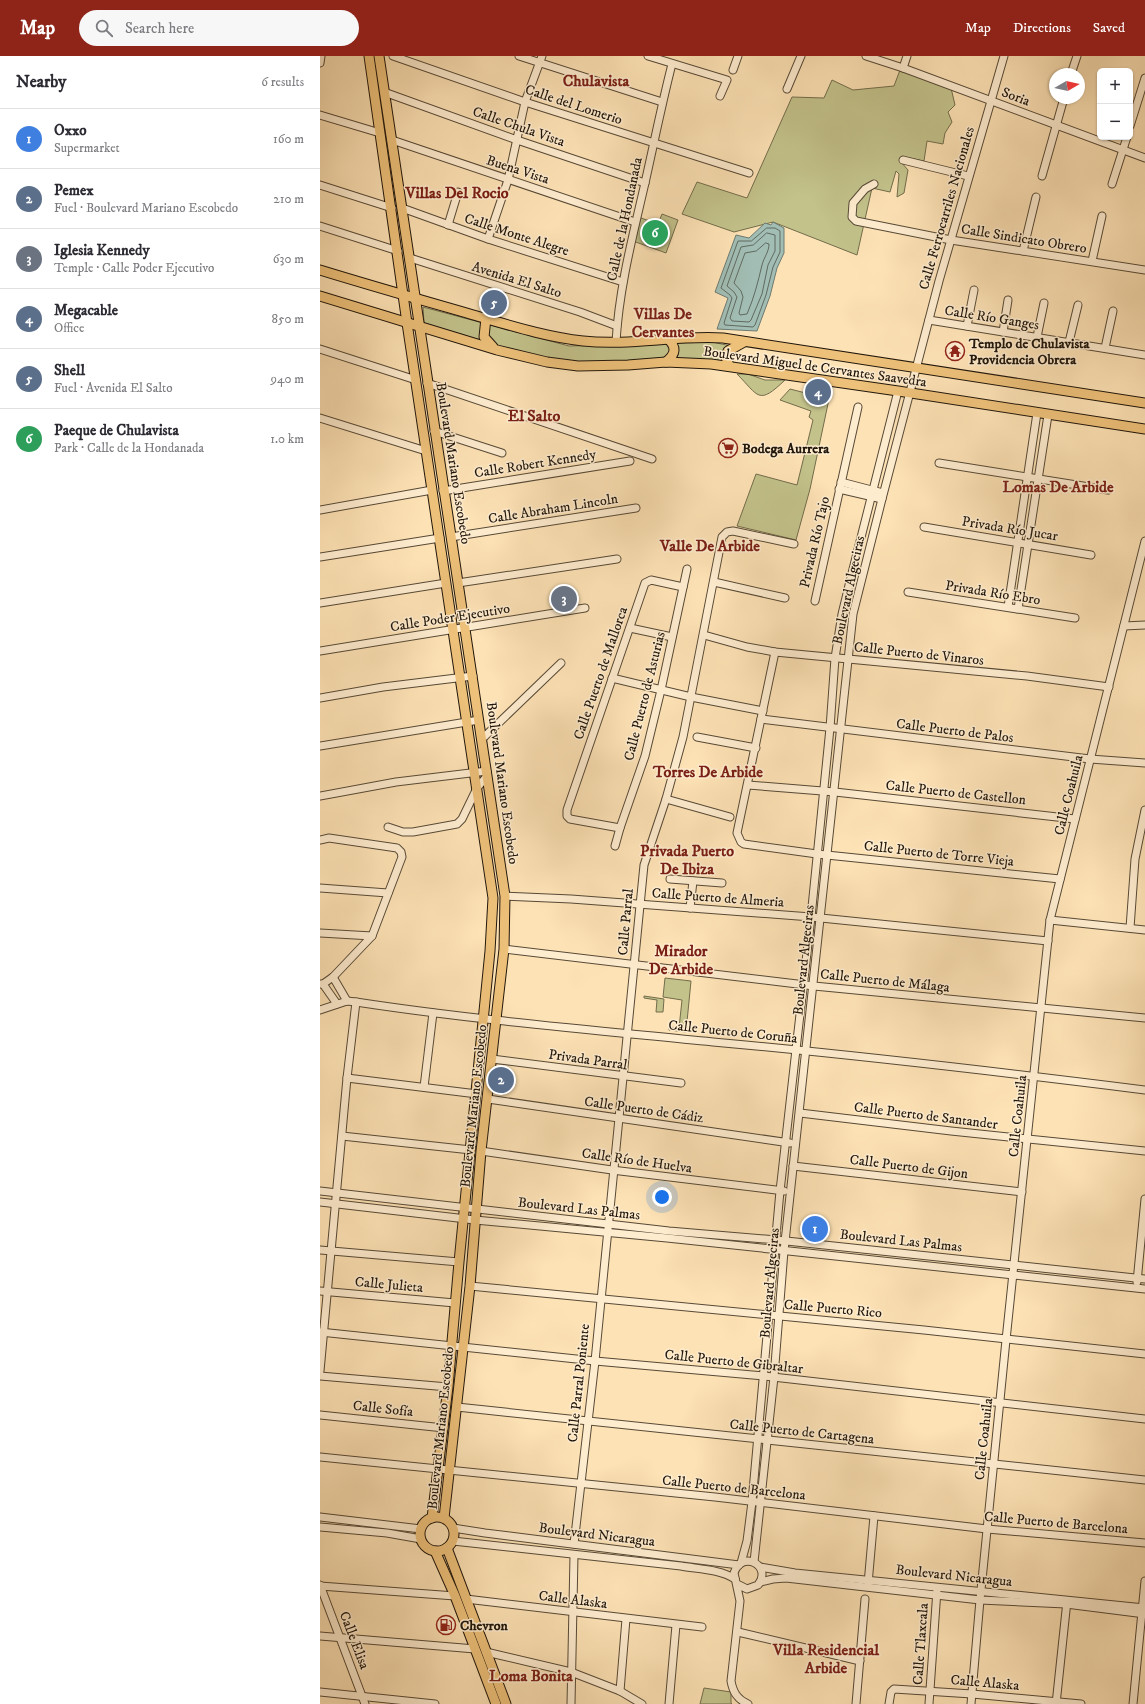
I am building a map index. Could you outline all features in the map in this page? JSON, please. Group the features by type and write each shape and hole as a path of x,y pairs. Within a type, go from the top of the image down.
{"main road":[{"name":"Boulevard Mariano Escobedo","path":"369,56 392,208 407,323 492,887 493,913 477,1094 464,1207 444,1428 432,1518"},
{"name":"Boulevard Mariano Escobedo","path":"379,56 410,258 434,431 473,676 505,896 504,949 481,1151 464,1347 444,1518"},
{"name":"Boulevard Miguel de Cervantes Saavedra","path":"320,270 416,300 566,339 616,342 667,338 710,338 1145,403"},
{"name":"Boulevard Miguel de Cervantes Saavedra","path":"320,296 497,350 541,361 578,366 666,362 729,366 759,372 898,391 1145,429"},
{"path":"486,318 484,337 490,345 497,350"},
{"path":"666,362 674,355 675,350 674,345 667,338"},
{"path":"729,366 726,357 728,351 744,342"},
{"path":"496,1704 455,1596 435,1551 426,1547 421,1539 421,1529 425,1522 432,1518 444,1518 453,1528 454,1532 450,1545 466,1599 506,1704"},
{"path":"435,1551 450,1545"}],"street":[{"path":"320,63 321,56"},
{"name":"Calle del Lomerio","path":"393,56 525,102 653,144 749,173"},
{"path":"519,56 541,59 662,102"},
{"path":"648,56 727,80 720,96"},
{"path":"733,70 738,56"},
{"path":"787,89 801,56"},
{"name":"Soria","path":"866,56 903,68 1145,158"},
{"path":"903,68 907,56"},
{"name":"Calle Ferrocarriles Nacionales","path":"916,368 968,176 1004,56"},
{"path":"1073,68 1077,56"},
{"path":"488,239 508,180 525,102 541,59"},
{"name":"Calle de la Hondanada","path":"616,342 624,282 636,222 662,102 672,64"},
{"path":"1133,116 1145,78"},
{"name":"Calle Chula Vista","path":"384,92 517,140 645,183"},
{"path":"1042,176 1062,104"},
{"path":"320,115 380,133"},
{"name":"Buena Vista","path":"392,140 636,222"},
{"path":"1112,184 1126,140"},
{"path":"903,160 968,176"},
{"name":"Calle Sindicato Obrero","path":"874,184 865,189 853,202 852,217 856,221 951,240 1145,270"},
{"path":"320,185 392,208"},
{"path":"448,225 458,192"},
{"path":"1023,251 1036,197"},
{"name":"Calle Monte Alegre","path":"402,208 488,239 624,282"},
{"path":"1092,261 1102,216"},
{"path":"320,226 398,251"},
{"name":"Avenida El Salto","path":"410,258 580,312 617,326"},
{"path":"966,326 974,290"},
{"path":"1003,332 1008,300"},
{"path":"1036,337 1044,303"},
{"path":"1069,342 1078,305"},
{"path":"1105,348 1113,311"},
{"name":"Calle Río Ganges","path":"929,320 1145,355"},
{"path":"320,349 416,380"},
{"name":"Boulevard Algeciras","path":"754,1562 774,1378 790,1192 807,1052 853,614 916,368"},
{"path":"427,383 652,459"},
{"name":"Boulevard Algeciras","path":"740,1564 747,1541 759,1439 780,1191 811,917 830,728 835,658 842,614 898,391"},
{"name":"Privada Río Tajo","path":"815,601 858,407"},
{"path":"1008,607 1037,413"},
{"path":"1018,609 1048,415"},
{"path":"320,418 426,451"},
{"path":"434,431 502,453"},
{"name":"Calle Robert Kennedy","path":"443,491 630,461"},
{"path":"939,463 1108,490"},
{"name":"Privada Río Tajo","path":"840,486 883,496"},
{"path":"320,510 432,490"},
{"name":"Calle Abraham Lincoln","path":"451,537 636,508"},
{"name":"Privada Río Jucar","path":"924,527 1092,555"},
{"name":"Calle Parral","path":"608,1224 612,1170 628,1034 644,865 666,799 683,738 722,537 727,532 733,531 794,544"},
{"path":"320,557 440,538"},
{"name":"Calle Coahuila","path":"971,1704 1006,1340 1050,920 1144,545"},
{"path":"458,583 617,558"},
{"name":"Calle Puerto de Asturias","path":"615,846 645,756 661,690 687,568"},
{"name":"Calle Puerto de Mallorca","path":"620,828 570,819 567,816 567,810 646,581 650,580 683,587"},
{"path":"714,582 785,598"},
{"path":"320,603 446,583"},
{"name":"Privada Río Ebro","path":"908,592 1075,618"},
{"name":"Calle Poder Ejecutivo","path":"320,651 585,608"},
{"path":"1124,626 1145,625"},
{"path":"630,628 672,637"},
{"name":"Calle Puerto de Vinaros","path":"704,636 747,647 775,652 1027,676 1109,687"},
{"path":"748,785 775,652"},
{"path":"482,739 561,663"},
{"path":"320,698 383,687 473,676"},
{"path":"612,678 691,697 763,711"},
{"name":"Calle Puerto de Palos","path":"761,719 1090,759 1145,763"},
{"path":"320,746 479,720"},
{"path":"696,737 756,748"},
{"path":"320,796 396,782 487,773"},
{"path":"388,827 403,832 413,832 457,824 462,819 477,788 487,773"},
{"name":"Calle Puerto de Castellon","path":"748,785 835,792 1075,819"},
{"name":"Calle Puerto de Torre Vieja","path":"748,785 738,833 739,839 744,844 817,854 1060,879"},
{"path":"666,799 730,817"},
{"path":"1130,928 1135,859 1145,810"},
{"path":"320,840 329,838 399,850 402,854 402,860 372,936 333,977 322,984 337,1004"},
{"path":"670,879 722,883"},
{"path":"690,908 693,881"},
{"path":"320,888 388,893"},
{"name":"Calle Puerto de Almeria","path":"505,896 571,899 811,917 1048,941"},
{"path":"1050,920 1145,930"},
{"path":"320,933 372,936"},
{"name":"Calle Puerto de Málaga","path":"504,949 803,985 1145,1018"},
{"path":"333,977 347,1001"},
{"name":"Calle Puerto de Coruña","path":"320,1010 347,1001 433,1013 1034,1076 1145,1090"},
{"path":"320,1371 324,1292 332,1251 347,1078 356,1002"},
{"path":"424,1087 433,1013"},
{"name":"Privada Parral","path":"492,1059 623,1077 681,1083"},
{"path":"347,1078 477,1094"},
{"name":"Calle Puerto de Cádiz","path":"488,1099 796,1144"},
{"name":"Calle Puerto de Santander","path":"800,1113 1027,1140 1145,1151"},
{"path":"342,1136 471,1150"},
{"name":"Calle Río de Huelva","path":"481,1151 612,1170 790,1192"},
{"name":"Calle Puerto de Gijon","path":"793,1166 1022,1192"},
{"name":"Boulevard Las Palmas","path":"320,1191 738,1238 777,1240 1145,1279"},
{"path":"1136,1288 1145,1199"},
{"name":"Boulevard Las Palmas","path":"320,1202 463,1219 1145,1289"},
{"name":"Calle Parral Poniente","path":"574,1544 608,1224"},
{"path":"320,1250 459,1262"},
{"name":"Calle Puerto Rico","path":"470,1286 924,1330 1145,1354"},
{"name":"Calle Julieta","path":"324,1292 455,1303"},
{"name":"Calle Puerto de Gibraltar","path":"322,1332 594,1361 764,1376 1000,1404 1145,1419"},
{"path":"320,1376 448,1387"},
{"name":"Calle Puerto de Cartagena","path":"457,1407 1145,1480"},
{"name":"Calle Sofía","path":"320,1415 444,1428"},
{"name":"Calle Puerto de Barcelona","path":"320,1457 752,1502 987,1529 1145,1543"},
{"path":"867,1588 874,1516"},
{"path":"320,1517 421,1529"},
{"path":"320,1527 386,1533 421,1539"},
{"name":"Boulevard Nicaragua","path":"453,1528 485,1534 740,1564"},
{"name":"Boulevard Nicaragua","path":"450,1545 574,1555 681,1566 718,1573 736,1581"},
{"path":"571,1704 574,1555"},
{"path":"740,1616 740,1597 734,1573 740,1564 745,1561 754,1562 760,1568 762,1575 760,1582 744,1598 731,1681 732,1690 737,1698 748,1704"},
{"name":"Boulevard Nicaragua","path":"760,1568 795,1573 937,1586 1143,1611"},
{"name":"Boulevard Nicaragua","path":"760,1582 786,1578 980,1600 1067,1602"},
{"path":"736,1581 747,1589 754,1588"},
{"path":"1133,1704 1145,1581"},
{"path":"320,1586 455,1596"},
{"name":"Calle Elisa","path":"320,1586 365,1704"},
{"name":"Calle Tlaxcala","path":"929,1704 937,1586"},
{"name":"Calle Alaska","path":"466,1599 702,1627"},
{"path":"856,1704 865,1599"},
{"path":"1056,1703 1067,1602"},
{"path":"620,1692 626,1619"},
{"path":"669,1704 676,1625"},
{"path":"738,1632 860,1661"},
{"path":"320,1636 475,1649"},
{"path":"486,1652 571,1672 620,1692 642,1704"},
{"name":"Calle Alaska","path":"889,1704 891,1690 894,1689 972,1694 1056,1703 1081,1704"},
{"path":"320,1692 435,1704"}],"shaded area":[{"path":"900,70 951,88 955,105 948,112 952,122 945,133 943,144 927,141 924,161 905,157 901,162 908,170 904,193 897,197 899,174 896,171 890,192 872,188 857,255 773,222 734,232 682,214 697,182 747,198 792,97 824,98 832,80 853,90 894,86"},
{"path":"662,214 678,220 666,253 633,241 641,218 658,224"},
{"path":"423,307 569,346 712,342 731,346 725,362 582,364 546,360 424,323"},
{"path":"737,374 748,374 765,380 785,380 769,393 759,395"},
{"path":"790,389 829,399 810,489 796,540 737,526 756,474 797,485 813,420 809,417 811,411 780,400"},
{"path":"665,978 691,981 686,1032 669,1030 669,1027 679,1028 682,1000 663,997"},
{"path":"644,996 664,999 663,1012 656,1012 657,1000 644,998"},
{"path":"704,1688 731,1692 732,1704 700,1704"}],"water":[{"path":"773,222 784,228 784,253 777,268 770,296 757,331 717,329 728,298 715,292 736,235 749,238 765,223 771,225"}],"place":[{"name":"Paeque de Chulavista","path":"655,233"},
{"name":"Shell","path":"494,303"},
{"name":"Templo de Chulavista Providencia Obrera","path":"955,351"},
{"name":"Megacable","path":"818,392"},
{"name":"Bodega Aurrera","path":"728,448"},
{"name":"Iglesia Kennedy","path":"564,599"},
{"name":"Pemex","path":"501,1080"},
{"name":"Oxxo","path":"815,1229"},
{"name":"Chevron","path":"446,1625"}],"district":[{"name":"Chulavista","path":"596,80"},
{"name":"Villas Del Rocio","path":"457,192"},
{"name":"Villas De Cervantes","path":"663,322"},
{"name":"El Salto","path":"534,415"},
{"name":"Lomas De Arbide","path":"1058,486"},
{"name":"Valle De Arbide","path":"710,545"},
{"name":"Torres De Arbide","path":"708,771"},
{"name":"Privada Puerto De Ibiza","path":"687,859"},
{"name":"Mirador De Arbide","path":"681,959"},
{"name":"Villa Residencial Arbide","path":"826,1658"},
{"name":"Loma Bonita","path":"531,1675"}]}
